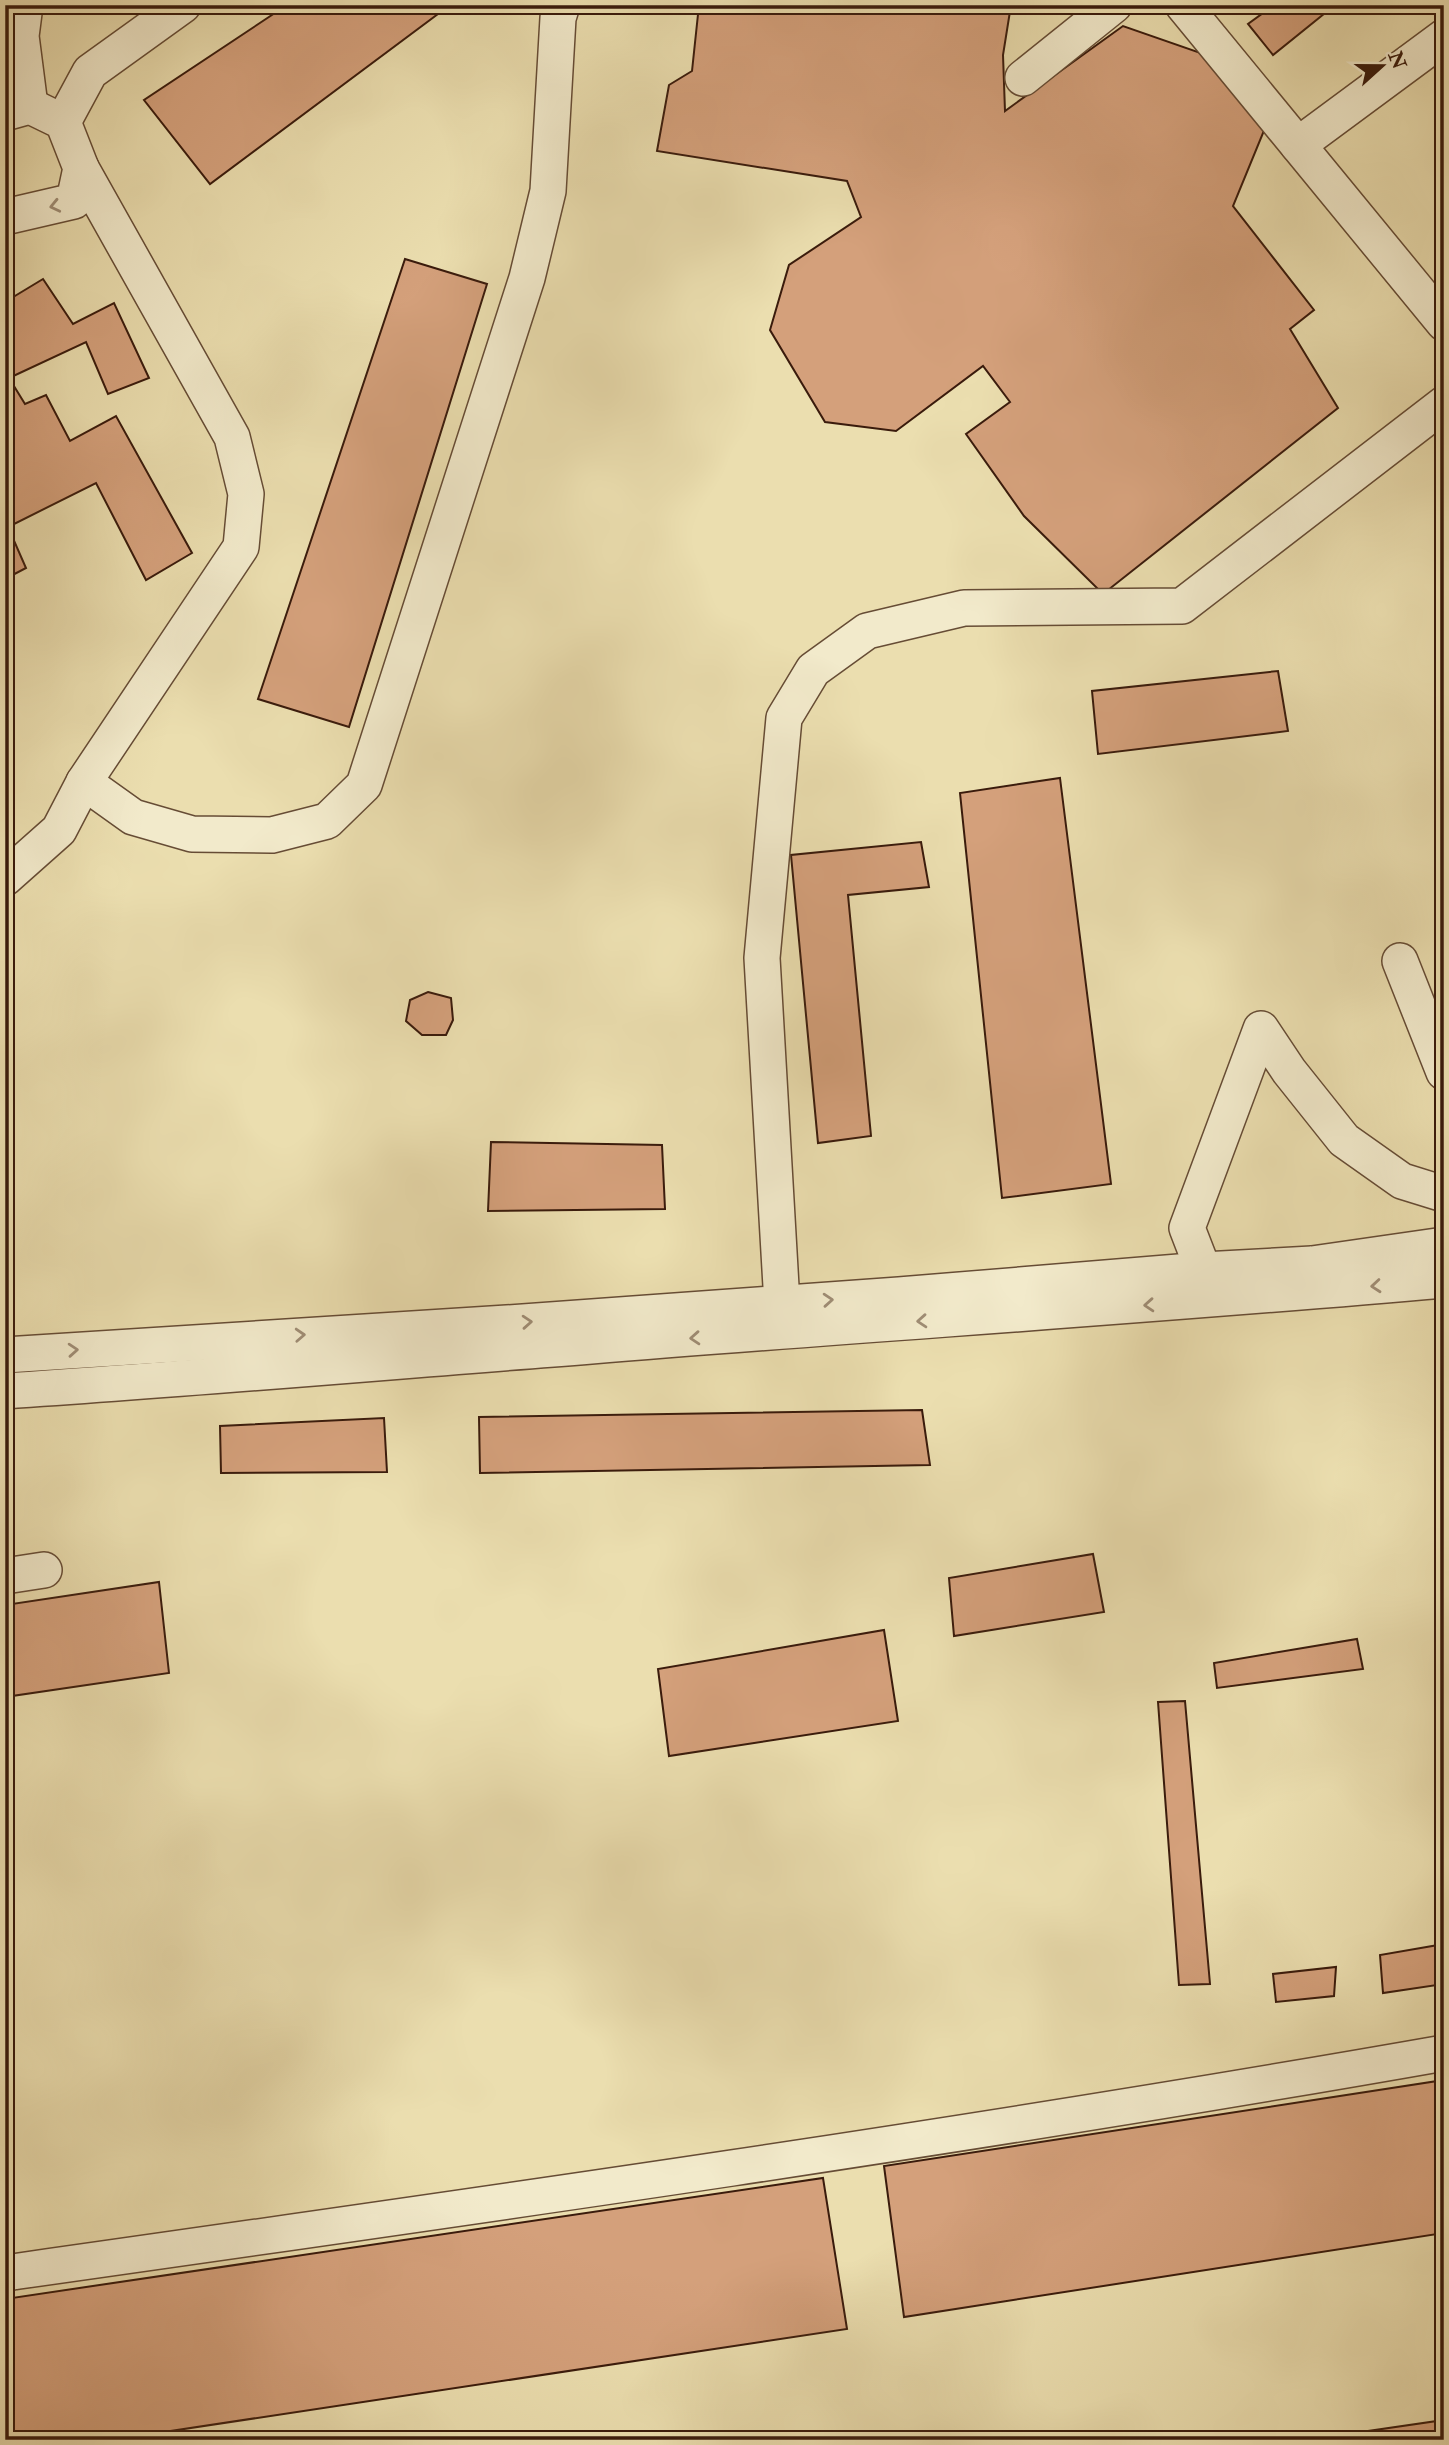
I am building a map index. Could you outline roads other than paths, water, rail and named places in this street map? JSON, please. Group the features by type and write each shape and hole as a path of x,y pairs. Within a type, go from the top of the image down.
{"street":[{"path":"25,5 18,109 63,122"},
{"path":"5,878 59,830 84,782 241,547 246,494 232,437 81,168 63,122 90,72 183,5"},
{"path":"84,782 133,817 192,834 272,835 327,821 365,785 527,278 548,191 558,18 562,5"},
{"path":"1023,78 1114,5"},
{"path":"1183,5 1444,323"},
{"path":"1298,145 1444,37"},
{"path":"5,217 74,201 81,168"},
{"path":"782,1304 762,958 784,718 813,670 867,631 964,608 1182,606 1444,404"},
{"path":"1400,961 1444,1072"},
{"path":"1209,1285 1187,1228 1261,1029 1289,1071 1344,1140 1402,1181 1444,1194"},
{"path":"5,1391 1209,1285 1312,1264 1444,1245"},
{"path":"5,1355 782,1304 1209,1285 1444,1280"},
{"path":"5,1576 44,1570"},
{"path":"5,2273 654,2179 1255,2086 1444,2053"}]}
